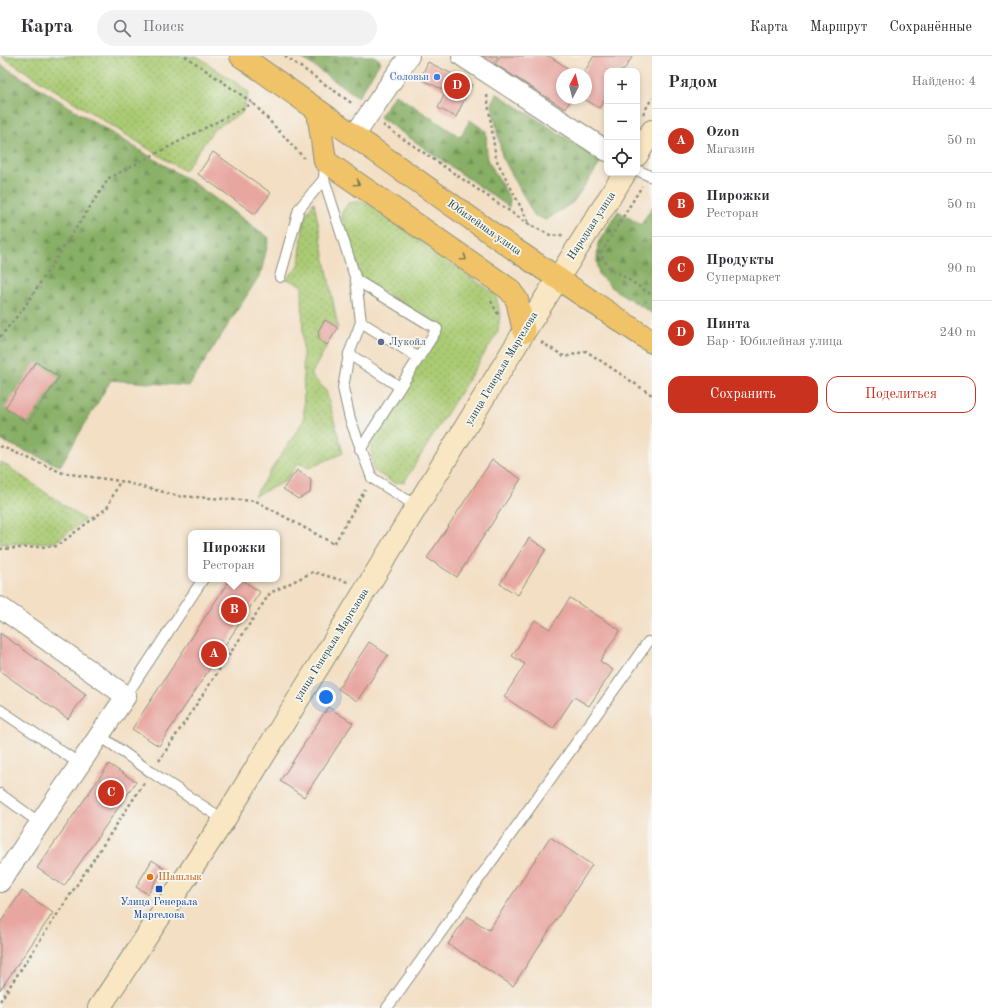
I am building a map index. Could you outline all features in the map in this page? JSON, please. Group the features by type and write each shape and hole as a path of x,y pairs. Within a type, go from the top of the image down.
{"main road":[{"name":"Юбилейная улица","path":"241,56 514,249 652,342"},
{"path":"318,111 325,170 509,289 517,300 524,332"},
{"path":"640,144 646,124"},
{"name":"Народная улица","path":"558,278 623,176"},
{"name":"улица Генерала Маргелова","path":"99,1008 224,820 558,278"}],"street":[{"path":"354,136 409,56"},
{"path":"462,56 604,149"},
{"path":"0,607 126,696 0,882"}],"lane":[{"path":"280,277 299,209 325,170"},
{"path":"325,170 356,280 361,322 349,354 343,388 350,420 360,450 372,478 418,507"},
{"path":"640,172 650,177"},
{"path":"356,280 437,329 360,450"},
{"path":"361,322 419,358"},
{"path":"349,354 400,387"},
{"path":"126,696 201,582"},
{"path":"387,1008 648,642"},
{"path":"0,710 80,764"},
{"path":"100,735 151,772 224,820"},
{"path":"0,794 40,823"}],"path":[{"path":"285,56 530,225 552,236 568,234 601,253 609,267 652,295"},
{"path":"486,72 488,110 496,159 530,225"},
{"path":"646,124 652,98"},
{"path":"0,337 23,309 109,178 253,103"},
{"path":"601,253 650,177"},
{"path":"0,446 63,473 120,482 179,496 256,501 334,544 372,478"},
{"path":"0,549 57,546 107,508 120,482"},
{"path":"0,1001 270,593 313,572 368,587"}],"green space":[{"path":"1,56 197,56 249,92 242,113 215,128 184,171"},
{"path":"299,56 374,56 381,61 358,97"},
{"path":"0,64 198,186 269,238 261,273 189,386 111,380 60,466 0,440"},
{"path":"496,93 602,161 573,202 546,220 534,215 502,156 492,105"},
{"path":"395,94 460,137 470,120 486,131 487,159 510,199 509,207 380,117"},
{"path":"364,201 496,295 500,314 498,332 404,482 394,483 373,470 370,439 440,327 361,278 341,214 348,203"},
{"path":"314,202 338,328 325,320 318,331 319,340 327,345 311,375 326,391 343,453 309,468 298,463 286,481 254,496 304,420 302,285 286,279 299,266 304,218"},
{"path":"652,207 652,313 612,288 599,275 597,261 598,243 618,211 641,225"},
{"path":"0,461 85,520 55,542 0,544"}],"building":[{"path":"472,56 498,56 490,67"},
{"path":"500,56 549,56 568,68 556,68 556,103 495,64"},
{"path":"594,56 633,56 625,68 604,68 604,100 599,108 592,104 592,68 587,68"},
{"path":"428,62 472,84 456,117 438,108 446,91 420,79"},
{"path":"557,104 568,104 565,109"},
{"path":"213,152 271,193 255,214 198,174"},
{"path":"325,320 338,328 327,345 319,340 318,331"},
{"path":"36,362 59,377 28,423 5,408"},
{"path":"492,460 521,479 457,577 427,558"},
{"path":"297,470 311,480 310,493 298,499 283,489"},
{"path":"529,538 546,549 518,595 500,584"},
{"path":"228,582 245,582 260,592 159,746 132,729"},
{"path":"570,598 620,630 600,661 613,670 589,706 574,697 553,729 504,697 525,664 512,656 535,620 550,629"},
{"path":"0,633 86,694 68,719 0,671"},
{"path":"369,642 388,655 357,701 338,689"},
{"path":"328,707 353,723 304,797 280,781"},
{"path":"109,764 136,782 64,886 37,868"},
{"path":"550,837 592,865 513,986 448,944 467,916 489,930"},
{"name":"Шашлык","path":"152,860 164,868 148,894 136,887"},
{"path":"22,891 53,913 0,990 0,923"}],"place":[{"name":"Соловьи","path":"437,77"},
{"name":"Пинта","path":"457,86"},
{"name":"Лукойл","path":"381,342"},
{"name":"Пирожки","path":"234,610"},
{"name":"Ozon","path":"214,654"},
{"name":"Продукты","path":"111,793"},
{"name":"Шашлык","path":"150,877"},
{"name":"Улица Генерала Маргелова","path":"159,889"}]}
